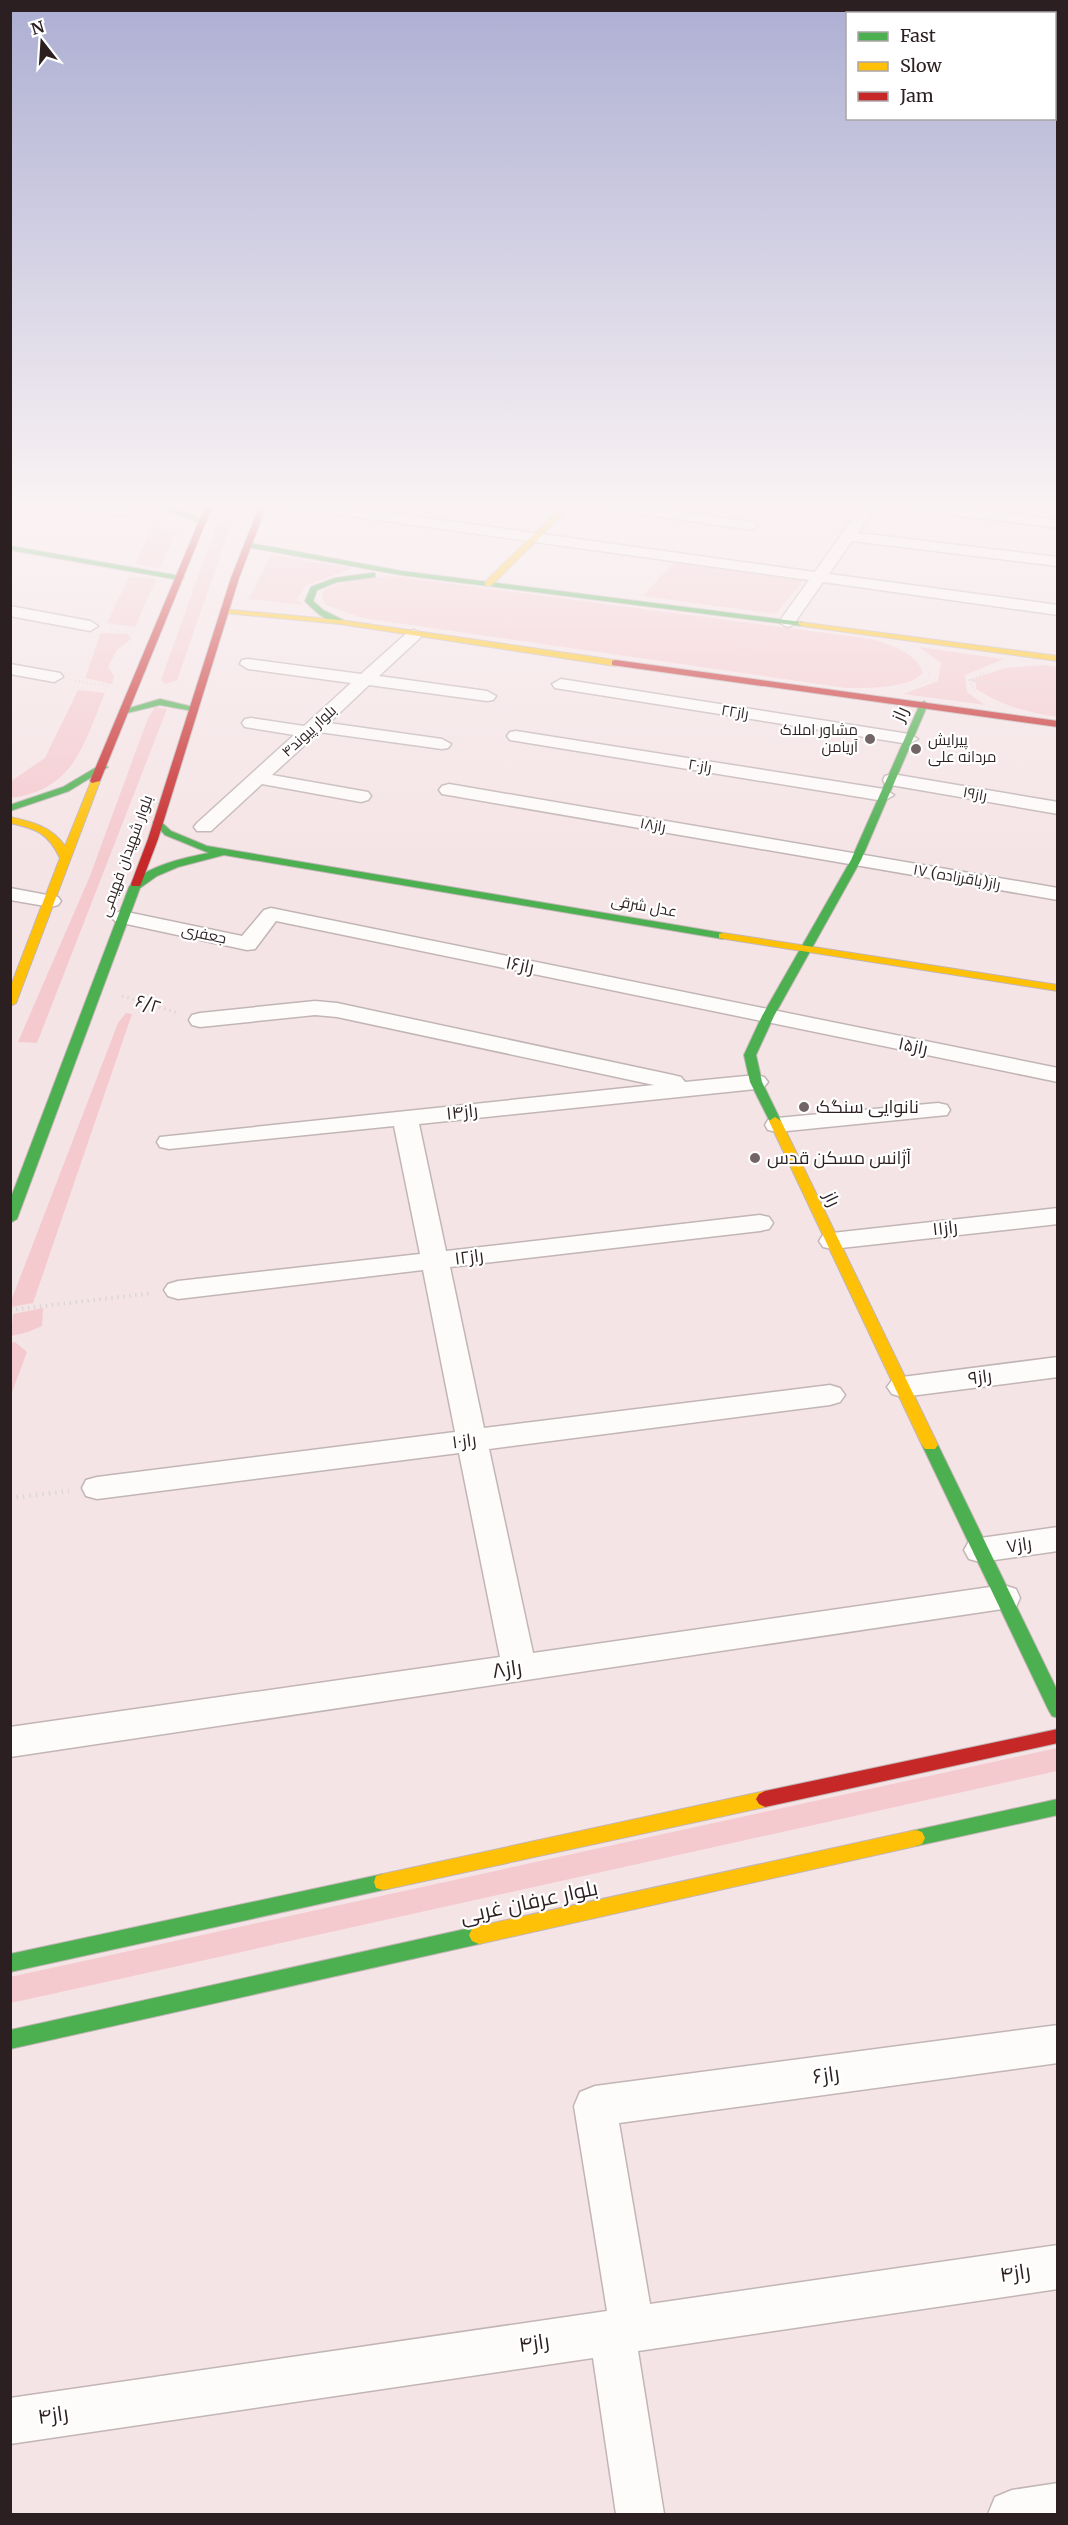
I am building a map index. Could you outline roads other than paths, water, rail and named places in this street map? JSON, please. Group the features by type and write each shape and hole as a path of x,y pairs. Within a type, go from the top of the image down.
{"street":[{"path":"57,620 90,626"},
{"path":"10,1003 17,970 51,901 64,856 104,766 164,620"},
{"name":"بلوار شهیدان فهیمی","path":"10,1219 158,822 193,708 189,690 221,620"},
{"path":"317,620 1058,724"},
{"path":"336,620 340,622"},
{"path":"775,620 1058,659"},
{"name":"بلوار پیوند۴","path":"204,827 312,729 363,679 414,635"},
{"path":"248,664 487,696"},
{"path":"10,669 54,677"},
{"name":"راز۲۲","path":"561,684 909,739"},
{"path":"135,689 154,692 189,690"},
{"path":"127,710 153,702 169,702 193,708"},
{"name":"راز","path":"924,704 856,860 768,1016 750,1055 756,1082 1058,1711"},
{"path":"250,723 442,744"},
{"name":"راز۲۰","path":"516,736 888,788"},
{"path":"10,808 39,801 66,789 104,766"},
{"path":"259,778 361,796"},
{"name":"راز۱۹","path":"888,788 1058,808"},
{"name":"راز۱۸","path":"449,790 856,860"},
{"path":"10,820 51,832 62,843 64,856"},
{"path":"158,822 168,833 188,843 226,853"},
{"path":"134,887 150,874 170,863 226,853"},
{"name":"عدل شرقی","path":"226,853 804,950 929,966 1058,988"},
{"name":"۱۷ راز(باقرزاده)","path":"856,860 1058,894"},
{"path":"10,894 51,901"},
{"name":"جعفری","path":"122,917 247,944 271,914"},
{"name":"راز۱۶","path":"271,914 768,1016"},
{"path":"200,1020 315,1008 337,1010 696,1087"},
{"name":"راز۱۵","path":"768,1016 1058,1075"},
{"name":"راز۱۴","path":"169,1142 756,1082"},
{"path":"777,1125 938,1110"},
{"path":"405,1118 519,1668"},
{"name":"راز۱۱","path":"832,1241 1058,1216"},
{"name":"راز۱۲","path":"177,1290 760,1224"},
{"name":"راز۹","path":"902,1386 1058,1367"},
{"name":"راز۱۰","path":"98,1488 830,1395"},
{"name":"راز۷","path":"980,1550 1058,1539"},
{"name":"راز۸","path":"10,1742 1004,1598"},
{"path":"10,1963 1058,1736"},
{"name":"بلوار عرفان غربی","path":"10,2040 132,2011 1058,1807"},
{"name":"راز۶","path":"622,2330 595,2106 1058,2044"},
{"name":"راز۴","path":"10,2421 1058,2267"},
{"path":"622,2330 640,2514"},
{"path":"1012,2514 1058,2507"}],"place":[{"name":"مشاور املاک آریامن","path":"870,739"},
{"name":"پیرایش مردانه علی","path":"916,749"},
{"name":"نانوایی سنگک","path":"804,1107"},
{"name":"آژانس مسکن قدس","path":"755,1158"}]}
